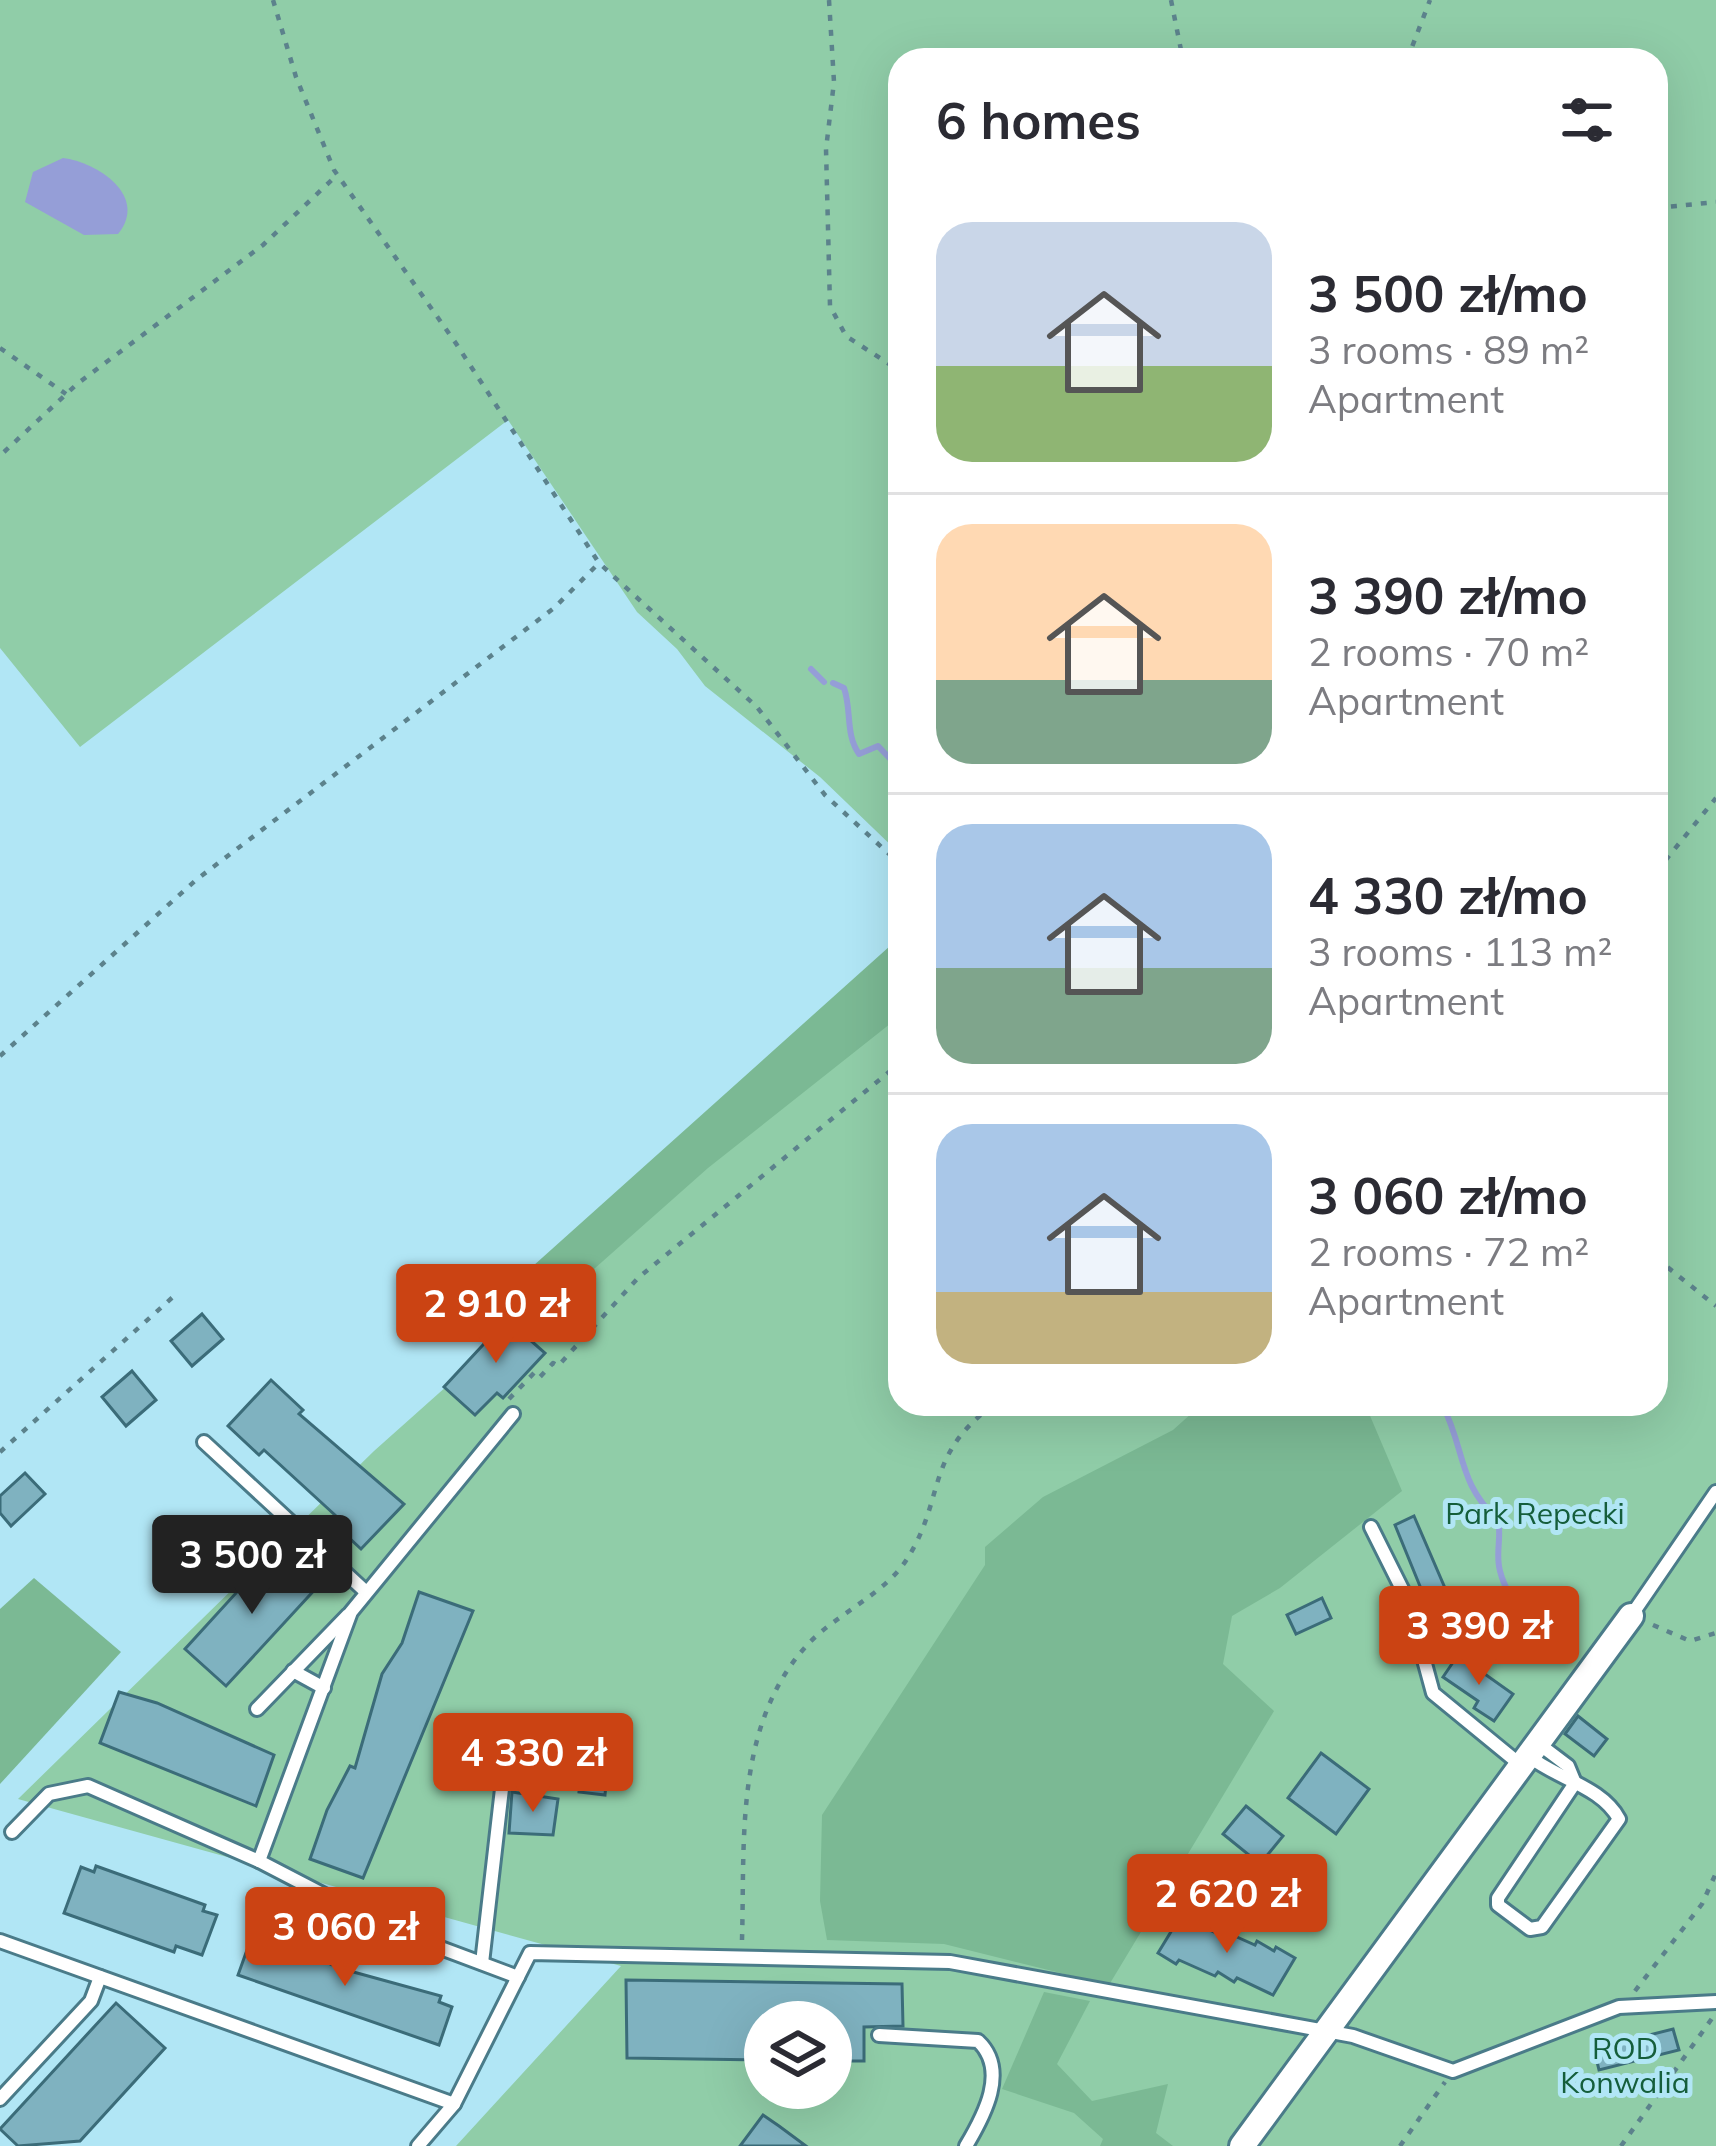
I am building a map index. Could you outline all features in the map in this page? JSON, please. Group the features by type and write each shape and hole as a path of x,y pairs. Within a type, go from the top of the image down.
{"street":[{"path":"1243,2146 1631,1616"}],"lane":[{"path":"256,1709 351,1612 513,1414"},
{"path":"204,1442 365,1592"},
{"path":"1631,1616 1716,1492"},
{"path":"1371,1527 1408,1601 1433,1693 1531,1756 1558,1779 1575,1784 1611,1803 1619,1819 1542,1927 1530,1928 1498,1905 1498,1898 1575,1784"},
{"path":"259,1861 351,1612"},
{"path":"293,1671 325,1688"},
{"path":"482,1963 502,1780 533,1761 565,1764"},
{"path":"12,1832 49,1794 88,1786 259,1861 390,1929 518,1977"},
{"path":"0,1941 454,2104"},
{"path":"418,2146 454,2104 530,1953 950,1962 1322,2034 1353,2036 1454,2071 1619,2007 1716,2002"},
{"path":"0,2099 91,2001 100,1977"},
{"path":"879,2035 978,2042 988,2050 994,2065 986,2115 966,2146"}],"path":[{"path":"272,0 296,76 337,175 455,342 598,563 757,707 825,795 888,853"},
{"path":"829,0 834,82 826,149 830,306 846,336 888,363"},
{"path":"1171,0 1181,48"},
{"path":"1412,48 1430,0"},
{"path":"4,452 65,394 191,304 337,175"},
{"path":"1668,207 1716,202"},
{"path":"0,348 65,394"},
{"path":"0,1057 196,880 554,608 598,563"},
{"path":"1668,857 1716,798"},
{"path":"513,1414 504,1404 534,1373 539,1378 553,1363 558,1366 638,1278 888,1073"},
{"path":"1668,1268 1716,1306"},
{"path":"0,1452 174,1296"},
{"path":"741,1958 740,1839 757,1736 769,1704 808,1644 907,1561 961,1428 978,1416"},
{"path":"1631,1616 1690,1641 1716,1633"},
{"path":"1619,2007 1662,1963 1702,1904 1716,1873"},
{"path":"1621,2146 1716,2012"},
{"path":"1400,2146 1454,2071"}],"green space":[{"path":"0,0 1716,0 1716,2146 456,2146 621,1966 18,1799 374,1451 888,993 888,1416 1668,1416 1668,48 888,48 888,842 820,777 705,686 677,649 637,612 508,420 80,747 0,648"},
{"path":"888,948 888,1026 708,1168 550,1308 523,1275"},
{"path":"1189,1416 1370,1416 1402,1491 1280,1588 1232,1616 1223,1664 1274,1711 1109,1985 944,1944 827,1940 820,1901 822,1815 985,1565 985,1547 1043,1497 1173,1430"},
{"path":"34,1578 121,1652 0,1784 0,1609"},
{"path":"1044,1992 1090,2001 1057,2064 1092,2101 1168,2084 1156,2133 1173,2146 1100,2146 1103,2139 1074,2113 1002,2089"}],"water":[{"path":"63,158 104,174 123,194 126,220 118,234 84,235 25,202 33,172"}],"building":[{"path":"202,1314 223,1339 192,1366 171,1341"},
{"path":"507,1319 517,1328 524,1320 536,1331 529,1339 545,1353 503,1398 497,1393 475,1415 444,1387"},
{"path":"132,1371 156,1400 126,1426 102,1397"},
{"path":"271,1380 303,1410 299,1414 404,1504 361,1549 331,1521 336,1516 264,1450 259,1455 228,1426"},
{"path":"25,1473 45,1494 11,1526 0,1513 0,1496"},
{"path":"1414,1516 1454,1609 1433,1618 1395,1525"},
{"path":"278,1547 319,1585 226,1686 185,1649"},
{"path":"419,1592 473,1611 363,1878 310,1859 327,1810 350,1766 355,1768 382,1674 402,1643"},
{"path":"1322,1598 1331,1618 1296,1634 1287,1615"},
{"path":"1458,1655 1513,1694 1494,1721 1474,1708 1478,1701 1443,1677"},
{"path":"119,1692 157,1703 274,1755 256,1806 100,1743"},
{"path":"1578,1716 1607,1739 1594,1756 1565,1734"},
{"path":"583,1750 609,1752 605,1795 579,1792"},
{"path":"1321,1753 1369,1789 1336,1834 1288,1798"},
{"path":"512,1792 558,1799 553,1835 509,1833"},
{"path":"1246,1806 1283,1836 1260,1864 1223,1834"},
{"path":"96,1866 205,1905 203,1911 217,1915 202,1955 176,1946 174,1952 64,1913 81,1867 94,1872"},
{"path":"1180,1917 1216,1933 1219,1929 1274,1951 1276,1947 1295,1958 1273,1995 1237,1978 1234,1982 1179,1960 1176,1964 1158,1953"},
{"path":"267,1935 328,1957 326,1962 339,1968 441,1996 439,2002 452,2007 439,2045 238,1975 252,1936 265,1941"},
{"path":"626,1980 902,1984 903,2026 864,2027 864,2061 852,2061 852,2001 744,2001 744,2060 627,2058"},
{"path":"116,2003 165,2048 80,2141 18,2146 0,2129"},
{"path":"1673,2029 1679,2050 1599,2070 1594,2049"},
{"path":"763,2115 779,2126 806,2146 740,2146"}],"waterway":[{"path":"811,669 824,682"},
{"path":"833,683 844,688 859,754 878,746 888,756"},
{"path":"1448,1416 1475,1492 1498,1520 1503,1581 1543,1651"}],"park label":[{"name":"Park Repecki","path":"1535,1514"},
{"name":"ROD Konwalia","path":"1625,2066"}]}
